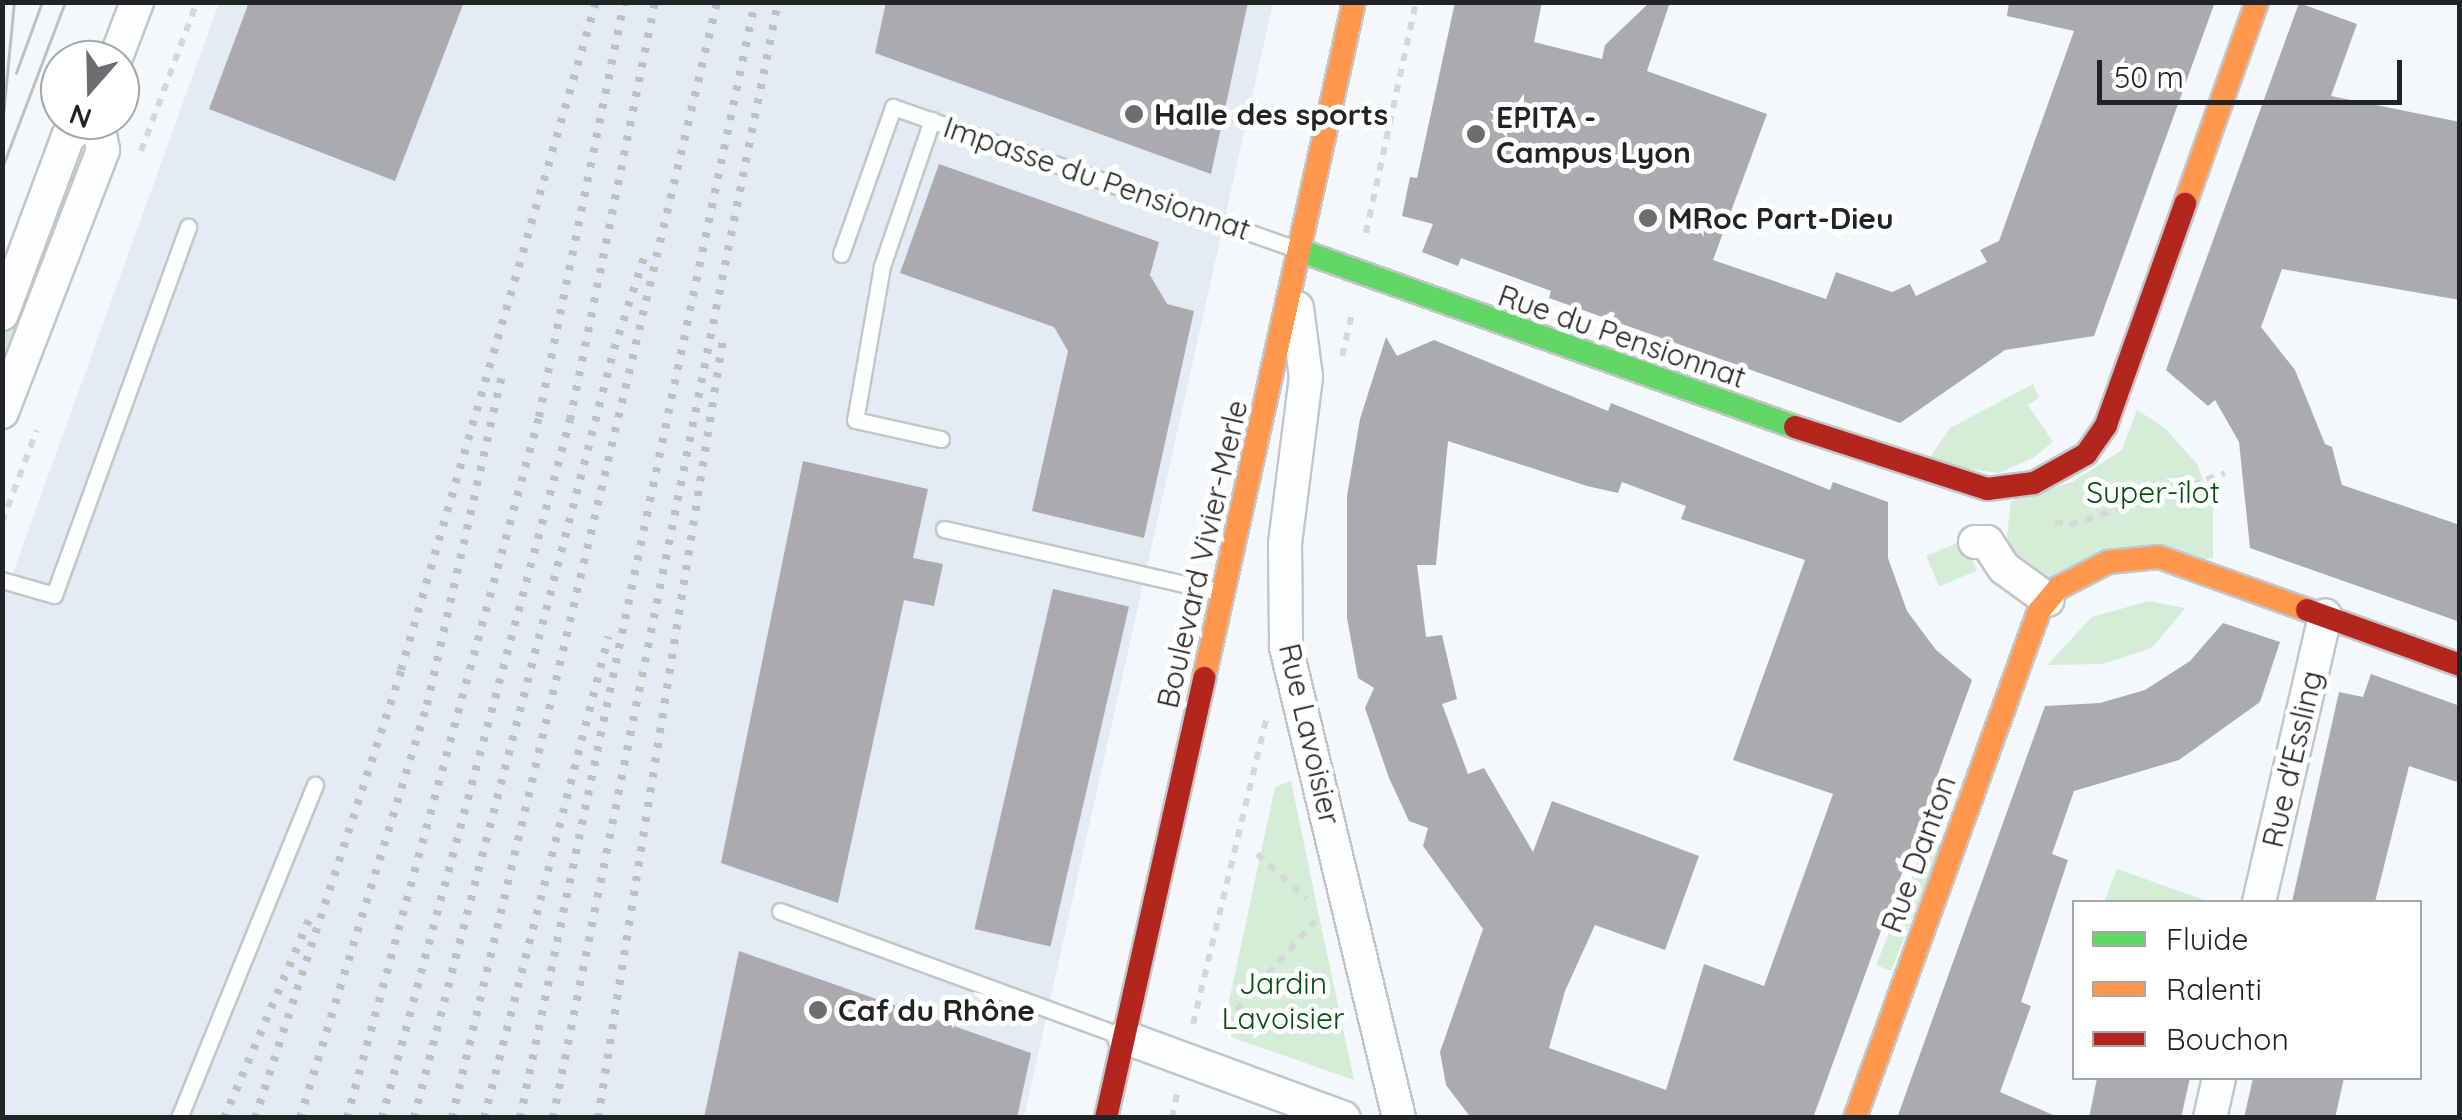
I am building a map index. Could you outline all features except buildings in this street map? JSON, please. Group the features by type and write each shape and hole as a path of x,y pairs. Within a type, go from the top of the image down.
{"street":[{"path":"123,40 137,2"},
{"name":"Boulevard Vivier-Merle","path":"1106,1118 1354,2"},
{"name":"Rue du Pensionnat","path":"1300,251 1925,473 1987,489 2034,483 2086,454 2119,390 2257,2"},
{"path":"2,314 67,140"},
{"path":"2,412 104,150 102,140"},
{"name":"Rue Lavoisier","path":"1294,285 1306,377 1285,544 1286,647 1399,1118"},
{"path":"1975,542 1987,542 2004,568 2044,606 2084,570 2159,557 2460,665"},
{"name":"Rue Danton","path":"1855,1118 2044,606"},
{"name":"Rue d'Essling","path":"2259,900 2324,616"},
{"path":"1124,1037 1344,1118"},
{"path":"2210,1118 2219,1080"}],"lane":[{"name":"Impasse du Pensionnat","path":"841,254 893,106 1300,251"},
{"path":"932,120 882,266 855,420 942,439"},
{"path":"2,580 54,595 188,228"},
{"path":"944,529 1223,593"},
{"path":"179,1118 315,786"},
{"path":"780,911 1124,1037"}],"path":[{"path":"2070,525 2225,473"},
{"path":"1219,1021 1226,1022 1320,916 1257,854"}],"shaded area":[{"path":"219,3 1273,3 1024,1117 3,1117 2,603"}],"green space":[{"path":"82,153 89,162 3,384 2,341"},
{"path":"2033,384 2039,398 2028,405 2053,442 2033,458 1999,473 1926,463 1950,428"},
{"name":"Super-îlot","path":"2137,410 2165,428 2197,464 2213,505 2213,558 2047,579 2026,567 2011,553 2007,536 2011,501 2072,482 2122,450"},
{"path":"1964,540 1977,570 1939,586 1926,556"},
{"path":"2149,601 2185,608 2152,648 2102,664 2047,665 2092,617"},
{"name":"Jardin Lavoisier","path":"1291,781 1354,1080 1222,1034 1275,787"},
{"path":"1927,839 1942,845 1891,971 1876,965"},
{"path":"2117,869 2204,900 2105,900"}],"tram line":[{"path":"2,126 14,2"},
{"path":"16,73 42,2"},
{"path":"2,168 65,2"}],"railway":[{"path":"255,1118 401,670 596,2"},
{"path":"347,1118 539,417 624,2"},
{"path":"382,1118 570,420 655,2"},
{"path":"452,1118 717,2"},
{"path":"520,1118 755,2"},
{"path":"553,1118 778,2"},
{"path":"414,1118 614,349 644,258"},
{"path":"598,1118 724,333"},
{"path":"300,1118 427,705 503,370"},
{"path":"484,1118 608,637"},
{"path":"224,1118 309,920"}],"traffic: fast":[{"path":"1301,251 1795,427"}],"traffic: slow":[{"path":"1204,678 1354,2"},
{"path":"2185,204 2257,2"},
{"path":"1855,1118 2039,611 2058,588 2108,562 2159,557 2307,610"}],"traffic: jam":[{"path":"1795,427 1987,489 2034,483 2086,454 2106,425 2185,204"},
{"path":"2307,610 2460,665"},
{"path":"1106,1118 1204,678"}],"place":[{"name":"Halle des sports","path":"1134,114"},
{"name":"EPITA - Campus Lyon","path":"1476,134"},
{"name":"MRoc Part-Dieu","path":"1648,218"},
{"name":"Caf du Rhône","path":"818,1010"}]}
